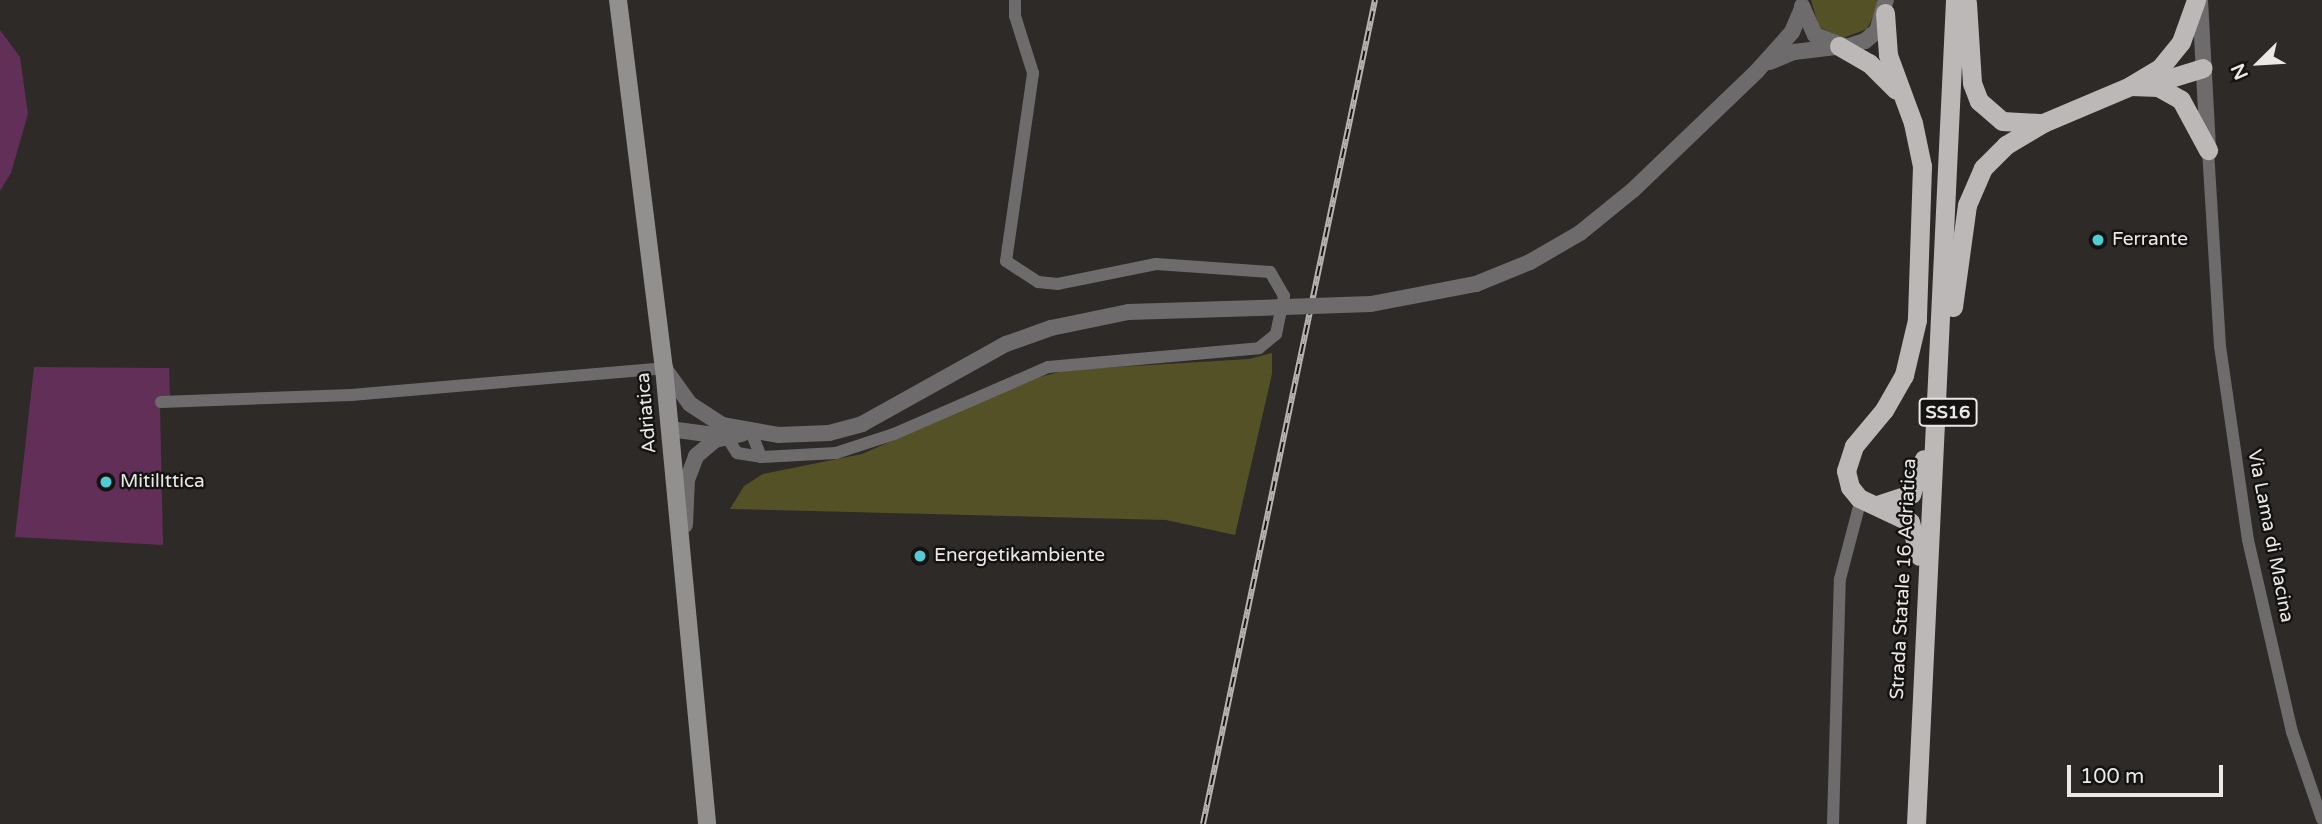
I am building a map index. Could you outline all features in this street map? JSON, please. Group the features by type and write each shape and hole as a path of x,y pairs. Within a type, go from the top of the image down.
{"highway":[{"name":"SS16","path":"2138,86 2160,68 2181,43 2198,0"},
{"name":"SS16","path":"1963,1 1972,83 1979,101 2006,123 2043,122"},
{"name":"Strada Statale 16 Adriatica","path":"1928,824 1953,307 1963,1"},
{"name":"Strada Statale 16 Adriatica","path":"1916,824 1939,340 1963,1"},
{"name":"SS16","path":"1888,4 1888,55 1906,103 1922,173 1915,333 1897,389 1847,461 1847,480 1869,502 1904,516 1917,534 1924,648"},
{"name":"SS16","path":"1839,46 1875,67 1906,103"},
{"path":"2160,68 2203,68"},
{"name":"SS16","path":"1953,307 1973,186 1998,152 2043,122 2138,86 2203,68"},
{"path":"2138,86 2167,90 2186,104 2208,150"},
{"name":"SS16","path":"1869,502 1907,497 1920,479 1939,340"}],"main road":[{"name":"Adriatica","path":"618,0 664,368 707,824"}],"street":[{"path":"160,402 351,395 664,368 690,404 724,430 737,453 761,457 836,453 863,446 1066,363 1192,357 1259,348 1276,334 1284,296 1270,272 1156,264 1058,284 1038,282 1006,261 1033,73 1015,16 1015,0"},
{"path":"2198,0 2208,150"},
{"path":"1757,71 1794,52 1839,46 1870,38 1888,4"},
{"path":"1802,5 1813,33 1839,46"},
{"path":"670,429 807,435 848,429 1006,344 1082,319 1128,312 1371,304 1467,287 1555,248 1621,201 1757,71 1792,32 1802,5"},
{"name":"Via Lama di Macina","path":"2208,150 2223,374 2248,540 2292,732 2322,819"},
{"path":"683,566 690,468 701,449 724,430"},
{"path":"751,432 761,457"},
{"path":"1833,824 1840,579 1869,502"}],"shaded area":[{"path":"1811,0 1877,0 1878,6 1867,29 1843,38 1819,27"},
{"path":"0,30 20,57 28,114 11,173 0,191"},
{"path":"1272,353 1272,374 1235,535 1166,520 730,509 744,486 763,474 862,454 1032,379 1067,370 1249,359"},
{"path":"34,367 169,368 170,397 160,406 163,545 15,537"}],"railway":[{"path":"1203,824 1375,0"}],"place":[{"name":"Ferrante","path":"2098,240"},
{"name":"MitilIttica","path":"106,482"},
{"name":"Energetikambiente","path":"920,556"}]}
